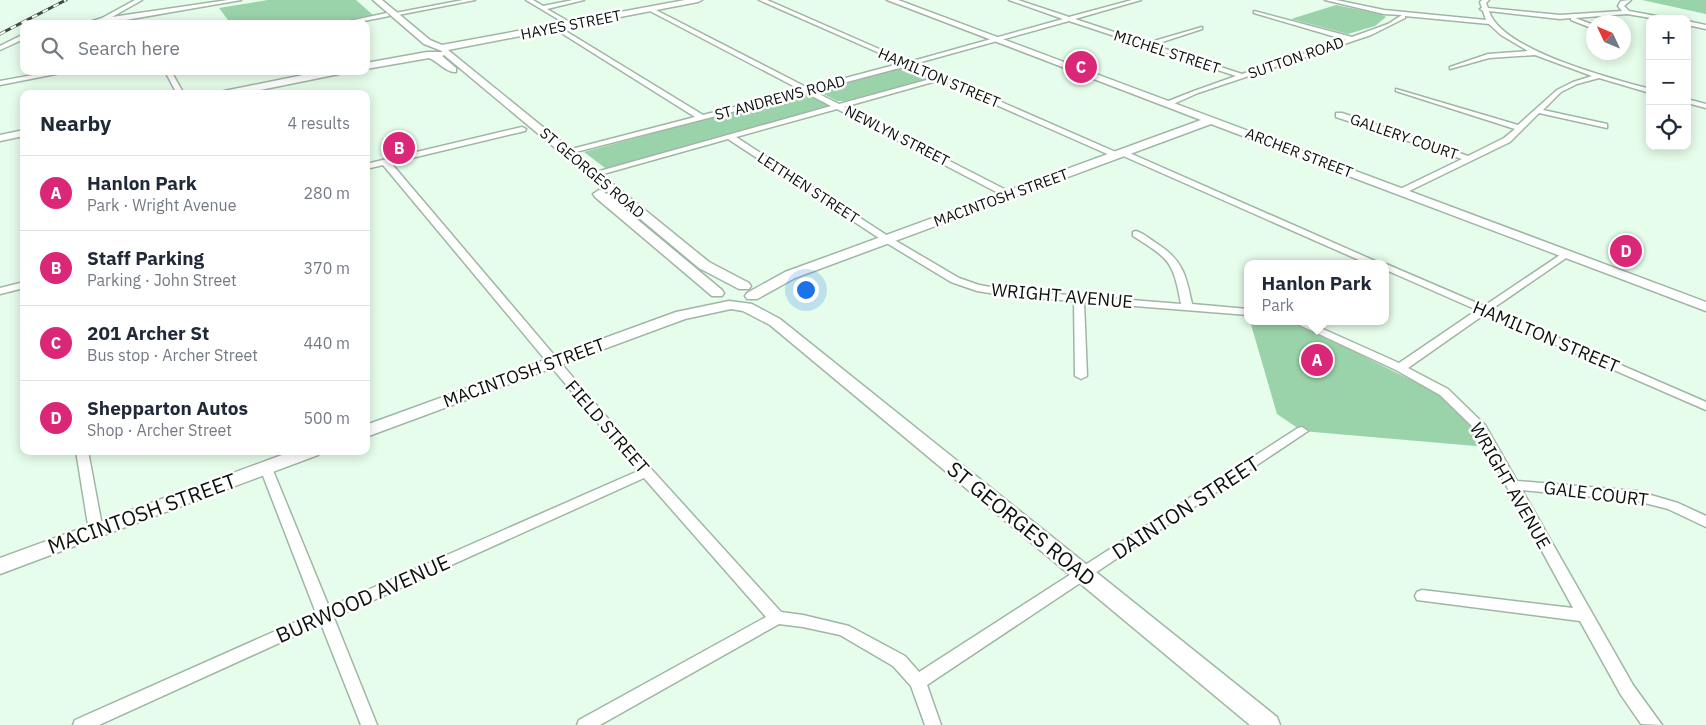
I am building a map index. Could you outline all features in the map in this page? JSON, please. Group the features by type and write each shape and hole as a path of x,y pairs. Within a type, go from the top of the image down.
{"street":[{"path":"99,20 139,0"},
{"path":"106,18 133,16 238,0"},
{"path":"370,25 401,25 472,0"},
{"path":"529,0 572,25"},
{"path":"542,8 581,0"},
{"name":"HAYES STREET","path":"449,58 473,44 698,0"},
{"name":"HAMILTON STREET","path":"762,0 907,64 1369,260"},
{"name":"ARCHER STREET","path":"891,0 1706,307"},
{"name":"MICHEL STREET","path":"1012,0 1241,76"},
{"name":"ST ANDREWS ROAD","path":"565,151 809,90 1138,0"},
{"path":"1328,0 1394,17"},
{"path":"1486,0 1483,2 1483,9 1494,29 1536,52 1600,76 1646,90"},
{"path":"1627,12 1621,6 1622,2 1628,0"},
{"name":"NEWLYN STREET","path":"650,9 1009,195"},
{"path":"1483,9 1569,17 1627,12 1646,15"},
{"path":"1256,12 1352,39"},
{"path":"133,16 134,20"},
{"name":"SUTTON ROAD","path":"1165,102 1382,29 1394,17 1425,17 1489,22"},
{"path":"1569,17 1586,24"},
{"path":"1691,24 1706,27"},
{"path":"370,65 393,60 401,25"},
{"name":"ST GEORGES ROAD","path":"401,25 449,58 522,128 717,294 718,300 730,305 748,307 775,322"},
{"path":"557,28 702,118"},
{"path":"1146,45 1200,28"},
{"path":"0,48 20,38"},
{"path":"1452,68 1488,56 1536,52"},
{"path":"0,83 45,75"},
{"path":"170,75 178,90"},
{"path":"244,90 318,75"},
{"path":"1401,192 1507,140 1564,88 1600,76"},
{"name":"ST ANDREWS ROAD","path":"593,174 940,78"},
{"name":"ST GEORGES ROAD","path":"480,86 534,126 704,265 748,291 775,322 1268,725"},
{"path":"1398,90 1520,128"},
{"path":"1691,102 1706,106"},
{"path":"1538,111 1604,126"},
{"name":"GALLERY COURT","path":"1339,115 1469,159"},
{"name":"MACINTOSH STREET","path":"681,315 728,286 748,291 1212,120"},
{"path":"370,166 534,126"},
{"path":"0,138 20,134"},
{"name":"LEITHEN STREET","path":"729,136 888,240"},
{"path":"550,152 565,151"},
{"name":"FIELD STREET","path":"385,162 552,363 646,472 777,618"},
{"path":"580,178 593,174"},
{"path":"649,236 663,232"},
{"path":"1136,234 1171,256 1180,270 1187,307"},
{"name":"WRIGHT AVENUE","path":"888,240 956,280 977,288 1008,293 1244,312"},
{"path":"1400,368 1566,254"},
{"name":"HAMILTON STREET","path":"1389,268 1706,406"},
{"path":"0,291 20,286"},
{"name":"MACINTOSH STREET","path":"370,430 681,315 742,303 748,291"},
{"path":"1079,299 1081,376"},
{"name":"WRIGHT AVENUE","path":"1305,325 1400,368 1444,392 1481,428 1627,690 1647,719 1654,725"},
{"name":"DAINTON STREET","path":"918,682 1302,432"},
{"path":"83,455 96,531"},
{"name":"MACINTOSH STREET","path":"0,566 301,455"},
{"path":"266,468 369,725"},
{"name":"BURWOOD AVENUE","path":"81,725 646,472"},
{"name":"GALE COURT","path":"1513,485 1637,496 1673,506 1706,522"},
{"path":"1422,596 1584,615"},
{"path":"586,725 777,618 803,621 844,630 899,661 918,682 933,725"}],"green space":[{"path":"268,0 356,0 373,15 346,20 228,20 219,8"},
{"path":"1642,0 1706,0 1706,14"},
{"path":"1336,5 1380,14 1386,17 1375,26 1348,34 1291,19"},
{"path":"901,68 912,68 929,76 923,80 845,101 837,101 820,92 820,89"},
{"path":"799,94 811,95 830,105 610,168 605,168 584,152"},
{"path":"1251,325 1301,325 1447,398 1487,447 1302,431 1277,414"}],"railway":[{"path":"27,20 66,0"},
{"path":"0,34 20,24"}],"place":[{"name":"201 Archer St","path":"1081,67"},
{"name":"Staff Parking","path":"399,148"},
{"name":"Shepparton Autos","path":"1626,251"},
{"name":"Hanlon Park","path":"1317,360"}]}
